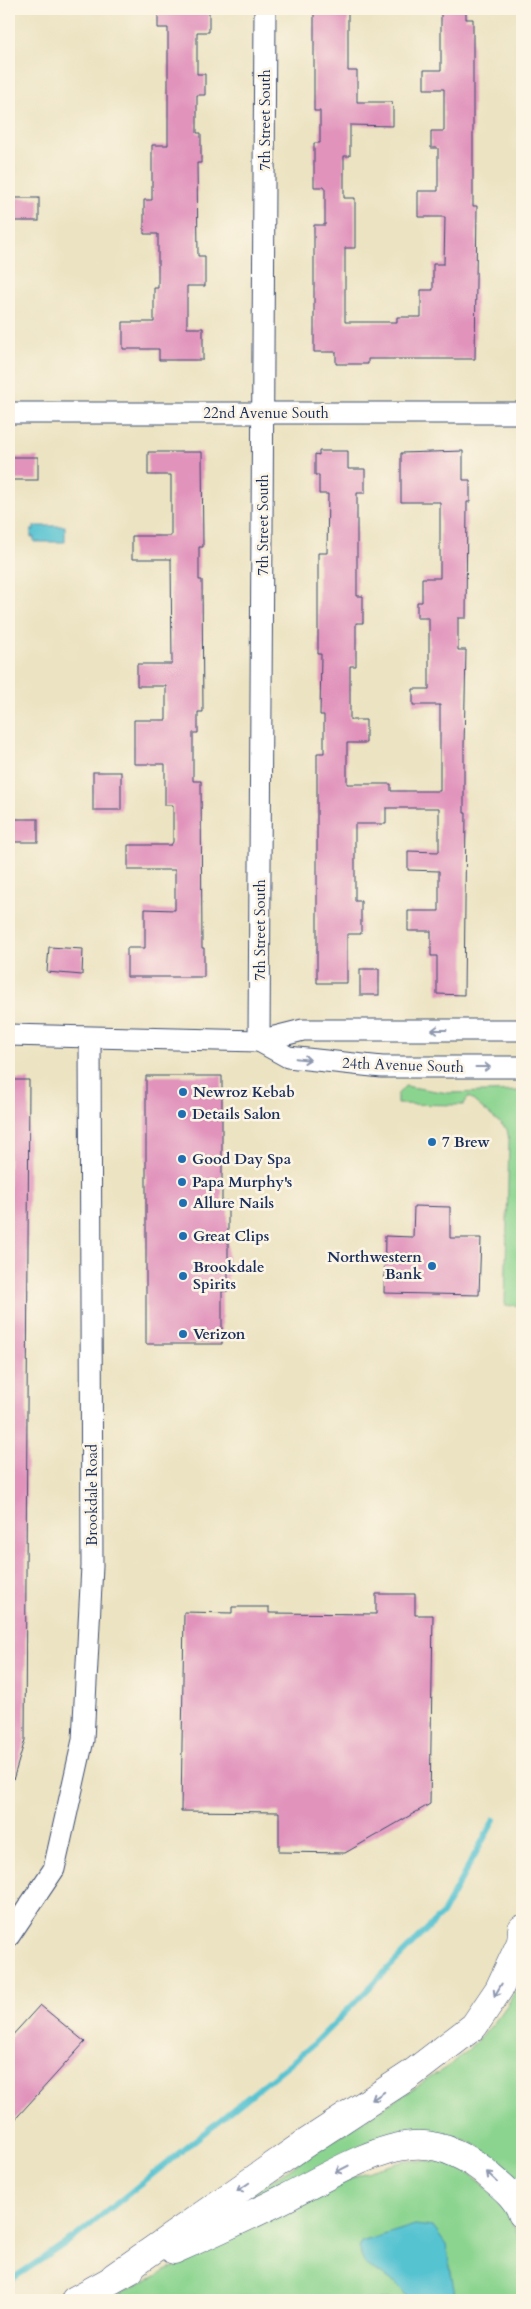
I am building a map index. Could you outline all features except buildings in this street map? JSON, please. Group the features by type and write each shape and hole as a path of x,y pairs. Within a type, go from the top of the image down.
{"highway":[{"path":"75,2300 114,2277 303,2145 410,2075 474,2026 499,1989 521,1942 522,1929"},
{"path":"114,2277 241,2220 350,2165 382,2152 412,2145 440,2148 463,2156 484,2170 504,2188 520,2208 522,2214"}],"street":[{"name":"7th Street South","path":"259,1041 265,9"},
{"name":"22nd Avenue South","path":"9,413 522,413"},
{"name":"24th Avenue South","path":"9,1035 259,1041 303,1030 522,1030"},
{"name":"Brookdale Road","path":"9,1936 54,1869 83,1740 92,1566 90,1038"},
{"name":"24th Avenue South","path":"259,1041 288,1057 363,1065 522,1068"}],"green space":[{"path":"405,1086 448,1093 522,1091 522,1305 505,1306 509,1140 507,1129 469,1097 463,1105 397,1104 397,1095"},
{"path":"522,1975 522,2189 499,2162 469,2142 435,2131 417,2130 399,2132 368,2142 238,2209 236,2203 453,2063 494,2023 517,1988"},
{"path":"404,2161 431,2161 452,2164 469,2173 491,2192 508,2215 520,2241 523,2265 522,2300 108,2300 360,2174"}],"water":[{"path":"34,526 65,526 65,542 34,542 34,537 31,537 31,530 34,530"},
{"path":"415,2225 433,2227 446,2245 456,2300 410,2300 396,2283 365,2264 358,2248 361,2242"}],"waterway":[{"path":"9,2281 75,2237 314,2044 442,1914 494,1820"}],"place":[{"name":"Newroz Kebab","path":"183,1092"},
{"name":"Details Salon","path":"182,1114"},
{"name":"7 Brew","path":"432,1142"},
{"name":"Good Day Spa","path":"182,1159"},
{"name":"Papa Murphy's","path":"182,1182"},
{"name":"Allure Nails","path":"183,1203"},
{"name":"Great Clips","path":"183,1236"},
{"name":"Northwestern Bank","path":"432,1266"},
{"name":"Brookdale Spirits","path":"183,1276"},
{"name":"Verizon","path":"183,1334"}]}
